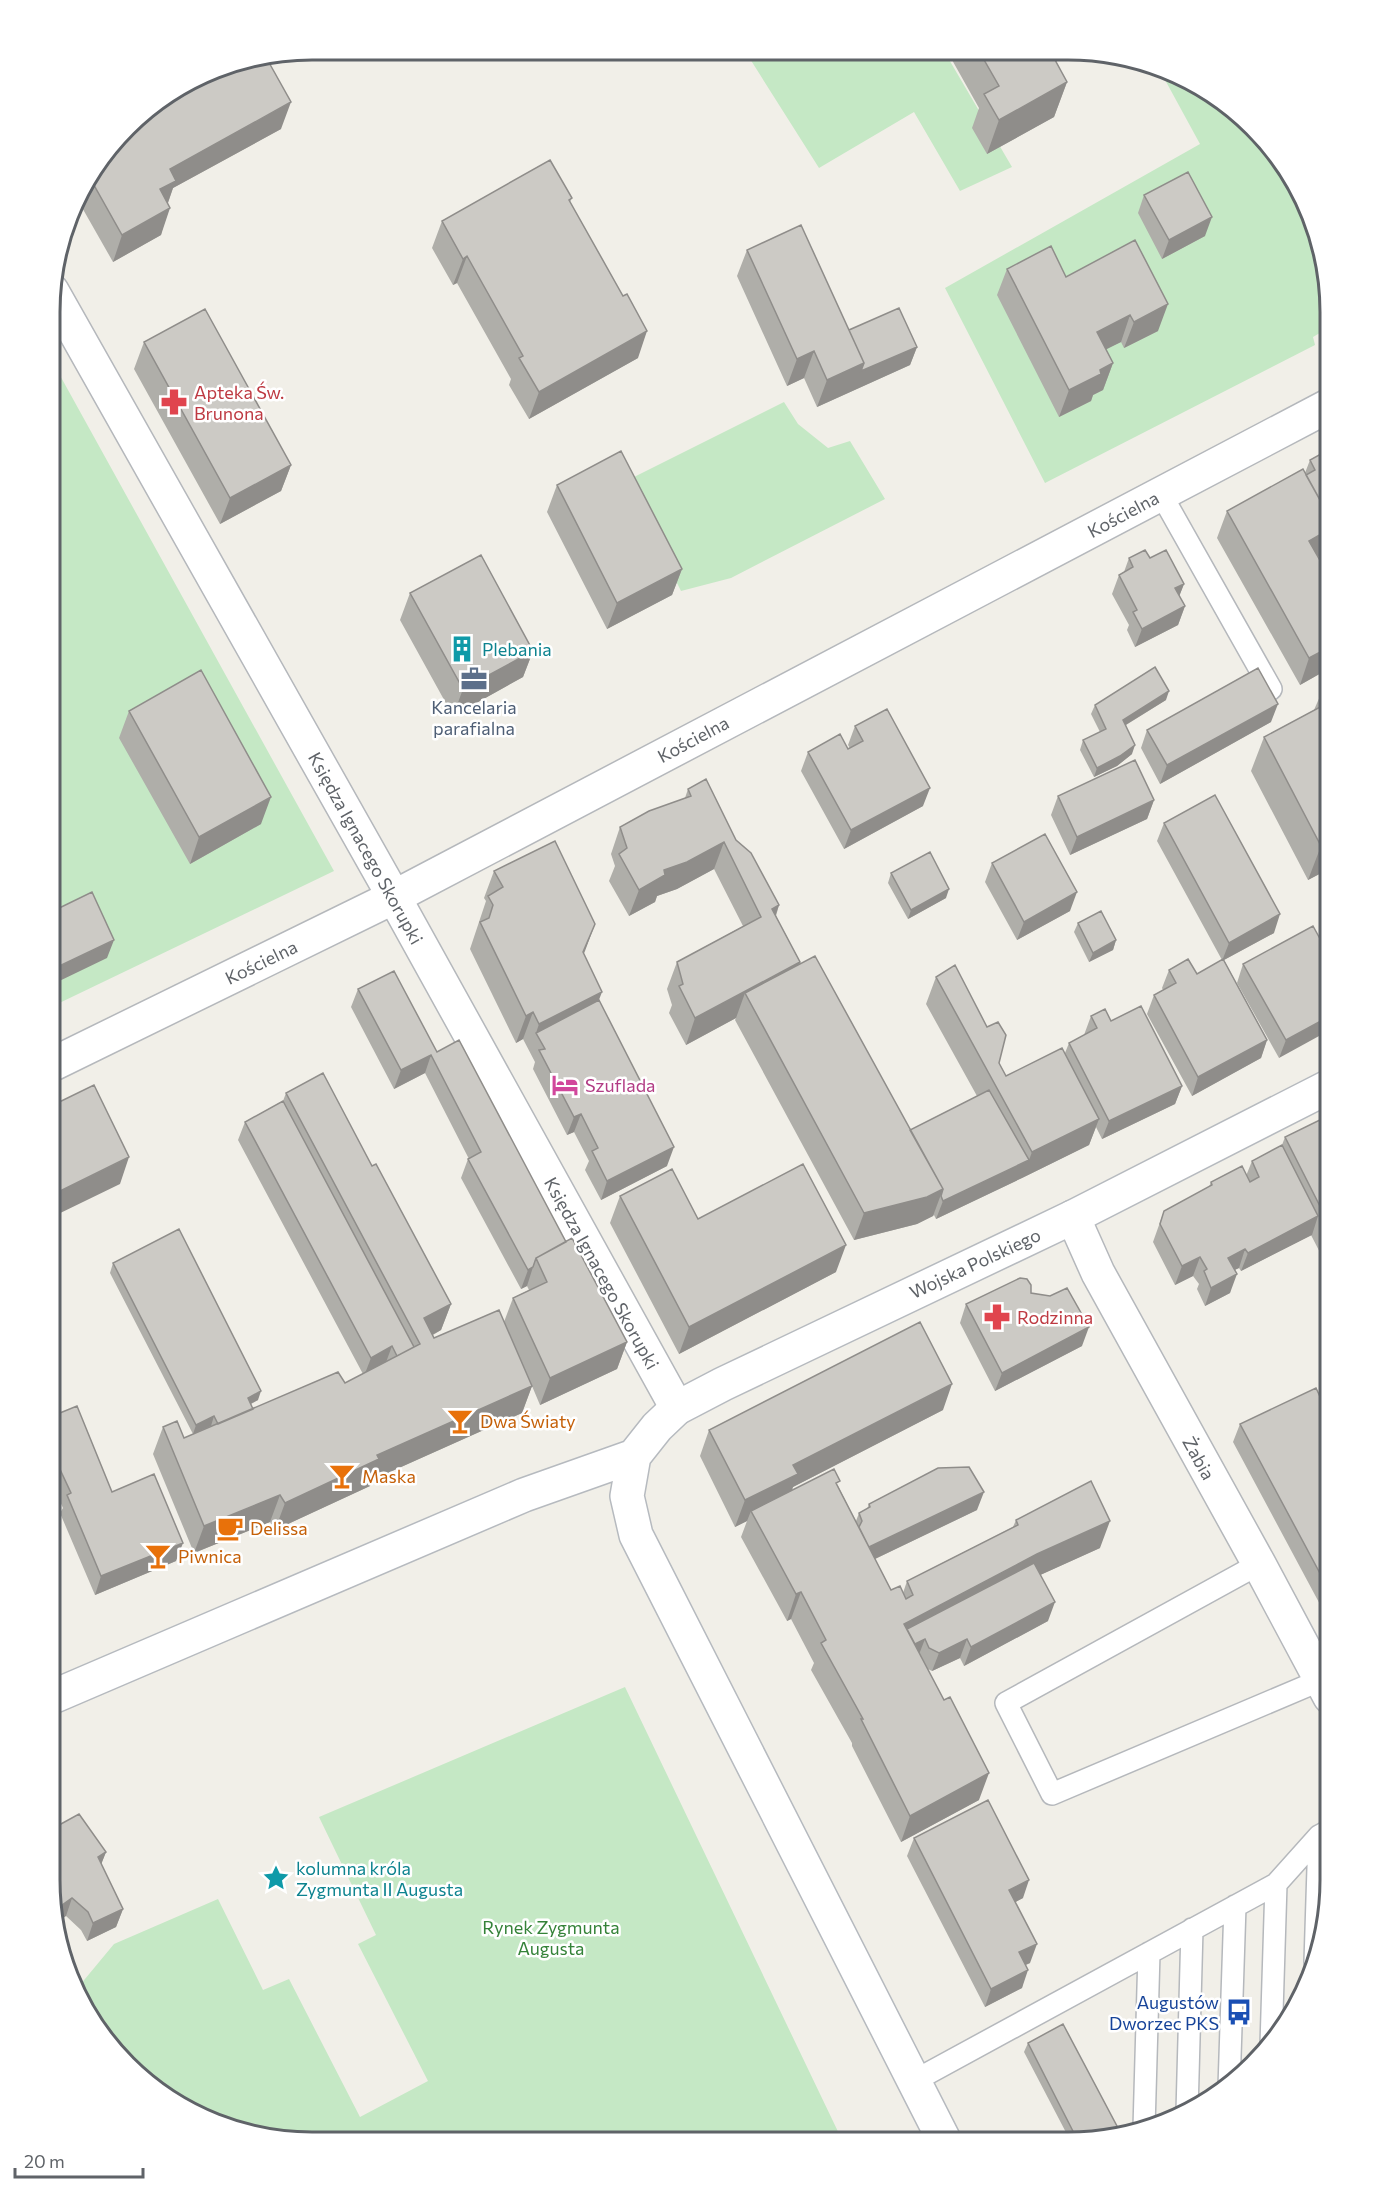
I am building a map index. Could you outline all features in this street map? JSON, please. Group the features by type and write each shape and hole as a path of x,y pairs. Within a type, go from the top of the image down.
{"street":[{"name":"Księdza Ignacego Skorupki","path":"60,306 394,897 677,1408"},
{"name":"Kościelna","path":"60,1061 394,897 1320,410"},
{"name":"Wojska Polskiego","path":"634,1456 657,1427 677,1408 1073,1217 1320,1091"},
{"name":"Żabia","path":"1073,1217 1098,1273 1259,1564 1320,1680"},
{"path":"60,1694 524,1495 634,1456 627,1496 636,1535 940,2132"}],"lane":[{"path":"1161,494 1272,689"},
{"path":"1259,1564 1006,1703 1052,1794 1320,1691"},
{"path":"914,2081 1276,1884 1320,1837"},
{"path":"1272,2028 1276,1884"},
{"path":"1229,2073 1235,1906"},
{"path":"1187,2102 1192,1929"},
{"path":"1144,2120 1149,1953"}],"green space":[{"path":"751,60 949,60 1012,167 960,191 914,112 819,168"},
{"path":"1165,79 1208,102 1234,123 1268,159 1286,186 1307,231 1318,279 1320,333 1313,337 1315,345 1045,483 945,288 1200,144"},
{"path":"60,375 334,871 60,1003"},
{"path":"784,402 798,424 828,448 850,441 885,499 731,578 681,591 626,481"},
{"name":"Rynek Zygmunta Augusta","path":"625,1687 838,2132 312,2132 279,2130 231,2119 172,2090 134,2058 112,2033 102,2020 82,1983 114,1944 218,1899 263,1990 289,1979 360,2117 428,2081 358,1944 376,1935 319,1817"}],"building":[{"path":"984,60 1055,60 1067,82 999,120 984,94 999,86"},
{"path":"270,64 291,102 170,169 176,181 160,189 170,208 122,235 94,186 123,146 159,112 186,94 231,73"},
{"path":"550,160 572,198 569,200 623,296 627,294 647,331 539,392 519,358 523,356 467,256 463,259 442,221"},
{"path":"1188,172 1212,217 1169,240 1144,195"},
{"path":"801,225 864,363 827,380 814,351 797,359 747,250"},
{"path":"1135,240 1168,304 1134,322 1130,315 1097,332 1113,363 1100,370 1101,374 1069,390 1007,269 1051,246 1066,277"},
{"path":"899,308 917,347 861,371 864,363 849,330"},
{"path":"205,309 291,465 230,498 144,342"},
{"path":"621,451 682,569 617,603 557,485"},
{"path":"1320,454 1320,500 1306,475 1315,470 1310,460"},
{"path":"1303,469 1320,500 1320,535 1309,541 1320,560 1320,652 1309,658 1227,511"},
{"path":"1145,550 1150,558 1166,550 1184,584 1175,588 1185,606 1142,629 1133,612 1137,610 1119,575 1133,567 1129,558"},
{"name":"Plebania","path":"481,555 533,651 463,689 410,593"},
{"path":"1155,667 1169,691 1123,720 1135,745 1097,768 1083,740 1106,729 1095,705"},
{"path":"1258,668 1278,704 1167,765 1147,730"},
{"path":"201,670 271,797 199,837 129,711"},
{"path":"1320,707 1320,844 1264,737"},
{"path":"887,709 930,788 851,830 808,752 840,734 848,749 863,741 855,726"},
{"path":"1135,760 1154,800 1077,837 1058,796"},
{"path":"706,779 736,840 751,853 779,905 772,909 800,962 695,1018 679,986 683,984 677,962 761,917 724,842 687,862 664,870 665,875 639,890 619,854 627,848 620,827 649,811 691,796 688,789"},
{"path":"1215,795 1280,914 1229,943 1164,823"},
{"path":"1045,834 1077,892 1024,922 992,863"},
{"path":"555,841 595,924 583,952 602,992 539,1024 533,1012 526,1016 480,922 489,918 493,905 488,896 503,887 494,871"},
{"path":"930,852 949,889 911,910 891,873"},
{"path":"92,892 114,940 60,966 60,908"},
{"path":"1101,911 1116,940 1093,953 1078,923"},
{"path":"1313,926 1320,939 1320,1021 1286,1040 1243,964"},
{"path":"815,956 943,1189 927,1197 864,1213 745,993"},
{"path":"1188,959 1197,974 1223,959 1267,1040 1198,1077 1154,995 1176,983 1169,970"},
{"path":"955,965 987,1027 998,1022 1006,1035 999,1063 1006,1076 1062,1048 1099,1119 1032,1152 936,977"},
{"path":"394,971 437,1052 459,1040 566,1242 536,1258 533,1267 528,1270 468,1159 481,1152 431,1055 401,1070 358,989"},
{"path":"599,1000 674,1147 607,1181 592,1151 598,1148 581,1114 574,1117 539,1050 545,1049 536,1033"},
{"path":"1141,1006 1182,1086 1109,1121 1069,1043 1097,1028 1091,1016 1105,1009 1111,1021"},
{"path":"323,1073 372,1166 376,1164 451,1304 424,1318 434,1338 499,1310 532,1386 377,1455 379,1459 285,1503 280,1495 204,1526 163,1427 177,1421 184,1438 338,1372 345,1383 420,1344 286,1093"},
{"path":"94,1085 129,1157 60,1191 60,1102"},
{"path":"989,1090 1029,1160 943,1201 941,1196 943,1189 910,1130"},
{"path":"283,1101 414,1347 397,1356 392,1346 371,1358 245,1122"},
{"path":"1320,1120 1320,1206 1285,1137"},
{"path":"1282,1145 1318,1216 1248,1253 1245,1249 1228,1258 1237,1274 1211,1288 1204,1271 1207,1269 1200,1257 1182,1266 1160,1224 1164,1211 1242,1166 1250,1182 1259,1177 1252,1161"},
{"path":"803,1164 846,1245 689,1327 620,1196 672,1169 698,1219"},
{"path":"179,1229 261,1391 248,1398 253,1409 218,1424 214,1416 196,1425 113,1263"},
{"path":"572,1238 627,1342 550,1378 513,1298 547,1282 536,1258"},
{"path":"1020,1278 1027,1279 1031,1285 1031,1293 1050,1296 1067,1288 1089,1327 1002,1373 966,1304"},
{"path":"920,1322 952,1384 793,1465 798,1474 745,1500 709,1430"},
{"path":"1316,1388 1320,1397 1320,1573 1240,1424"},
{"path":"77,1406 112,1492 154,1474 183,1543 101,1576 67,1495 71,1493 60,1469 60,1413"},
{"path":"969,1467 984,1492 869,1547 859,1527 862,1521 859,1513 870,1507 869,1504 938,1468"},
{"path":"834,1469 840,1481 836,1483 891,1590 900,1586 906,1599 913,1595 907,1581 1018,1525 1016,1520 1091,1481 1110,1521 1037,1554 904,1624 944,1700 950,1697 989,1773 910,1816 861,1719 863,1719 821,1643 826,1640 801,1592 796,1594 751,1511"},
{"path":"1034,1563 1055,1602 971,1647 967,1639 939,1653 929,1648 925,1639 915,1644 907,1629"},
{"path":"988,1800 1029,1880 1009,1890 1037,1944 1019,1952 1028,1970 991,1989 914,1838"},
{"path":"79,1814 106,1852 98,1857 123,1909 93,1923 88,1912 72,1898 62,1905 60,1824"},
{"path":"1063,2024 1117,2127 1073,2132 1028,2043"}],"place":[{"name":"Apteka Św. Brunona","path":"174,402"},
{"name":"Plebania","path":"462,649"},
{"name":"Kancelaria parafialna","path":"474,679"},
{"name":"Szuflada","path":"565,1085"},
{"name":"Rodzinna","path":"997,1317"},
{"name":"Dwa Światy","path":"460,1421"},
{"name":"Maska","path":"342,1476"},
{"name":"Delissa","path":"230,1528"},
{"name":"Piwnica","path":"158,1556"},
{"name":"kolumna króla Zygmunta II Augusta","path":"276,1878"},
{"name":"Augustów Dworzec PKS","path":"1239,2012"}]}
